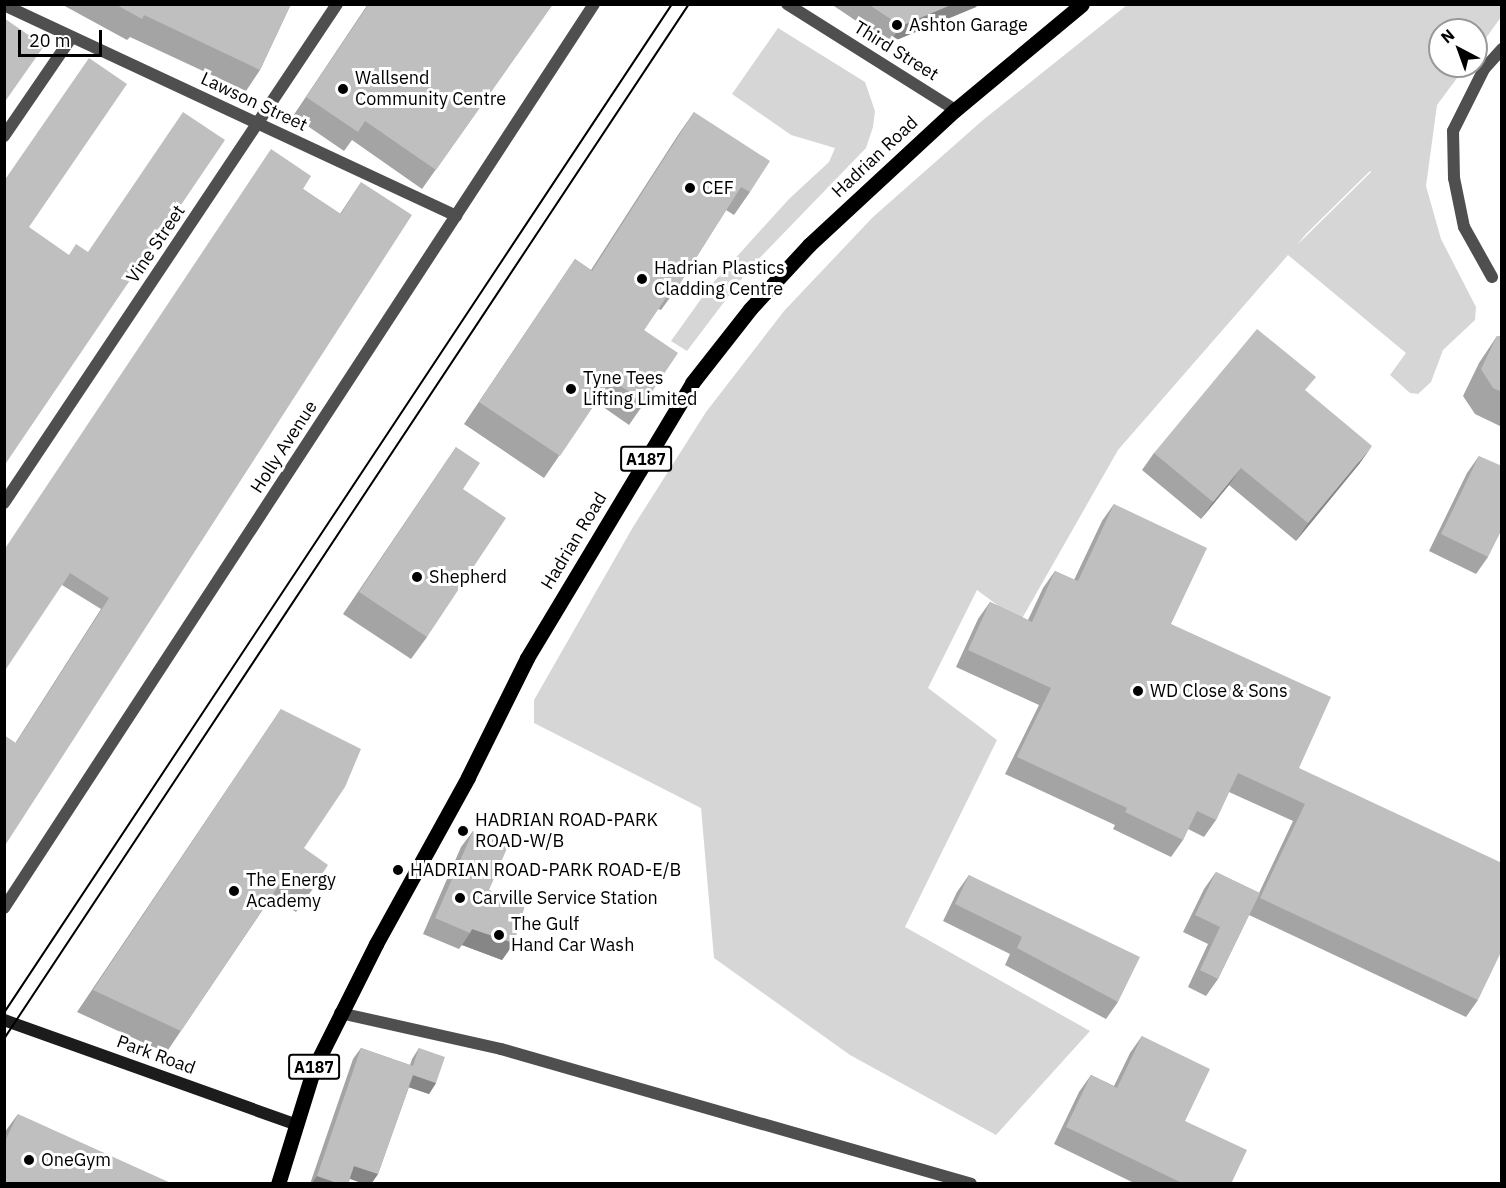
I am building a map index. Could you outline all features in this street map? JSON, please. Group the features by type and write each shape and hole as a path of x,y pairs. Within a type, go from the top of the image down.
{"main road":[{"name":"Hadrian Road","path":"340,1013 468,777 527,658 692,383 750,309 809,245 955,110 1082,4"},
{"name":"A187","path":"278,1184 314,1068 340,1013"}],"street":[{"name":"Vine Street","path":"4,503 338,4"},
{"name":"Holly Avenue","path":"4,908 594,4"},
{"name":"Third Street","path":"787,4 955,110"},
{"name":"Lawson Street","path":"4,5 71,39 456,216"},
{"path":"4,136 71,39"},
{"path":"1492,277 1464,227 1454,178 1453,131 1484,69 1502,49"},
{"path":"340,1013 501,1049 971,1184"},
{"name":"Park Road","path":"4,1020 295,1124"}],"shaded area":[{"path":"1127,5 1501,5 1501,17 1488,35 1488,18 1428,18 1428,78 1457,78 1437,105 1426,186 1441,239 1476,307 1475,320 1443,350 1431,382 1418,394 1410,393 1390,375 1406,353 1288,255 1118,450 1020,622 977,590 928,688 997,740 905,927 1090,1031 996,1135 850,1055 714,958 701,808 534,723 534,700 633,527 706,412 784,311 873,217 983,120","holes":["1370,171 1371,172 1297,245 1306,234"]},
{"path":"778,28 865,82 875,111 873,127 866,148 749,269 687,351 671,341 711,285 789,199 829,162 835,148 791,135 732,94"}],"building":[{"path":"115,4 291,4 260,70 144,15 142,19"},
{"path":"369,4 553,4 436,170 365,121 358,132 306,97"},
{"path":"868,4 953,4 901,26"},
{"path":"4,18 44,46 4,103"},
{"path":"89,58 127,84 29,227 69,255 76,244 88,252 183,112 225,140 4,466 4,181"},
{"path":"694,112 770,161 750,192 741,187 677,288 674,286 644,330 678,353 645,402 611,380 560,456 479,402 575,259 592,271"},
{"path":"271,149 311,176 303,189 341,214 361,182 412,215 4,847 4,735 16,743 109,598 70,573 4,672 4,550"},
{"path":"1257,329 1316,377 1305,390 1372,446 1308,523 1241,468 1213,502 1154,453"},
{"path":"1497,336 1502,336 1502,392 1493,388 1481,369"},
{"name":"Shepherd","path":"456,447 480,463 463,489 506,518 427,637 359,592"},
{"path":"1479,456 1502,466 1502,529 1488,557 1441,534"},
{"path":"1114,504 1207,548 1171,624 1331,697 1299,768 1502,863 1502,950 1478,1000 1260,898 1305,804 1238,773 1216,820 1197,811 1183,840 1125,812 1127,808 1017,757 1051,688 968,650 990,602 1032,622 1055,571 1078,581"},
{"name":"The Energy Academy","path":"281,709 361,749 345,787 304,848 328,865 312,890 287,873 181,1031 93,990"},
{"path":"473,831 508,846 489,890 526,902 514,943 472,929 470,933 435,918"},
{"path":"1216,872 1260,893 1218,979 1200,970 1220,927 1195,915"},
{"path":"969,875 1140,957 1118,1002 1017,948 1022,937 955,904"},
{"path":"1142,1036 1210,1069 1185,1121 1247,1150 1231,1184 1184,1184 1066,1127 1091,1075 1117,1088"},
{"path":"361,1048 413,1066 419,1048 445,1057 436,1083 413,1075 378,1174 354,1166 348,1184 340,1184 317,1176"},
{"path":"18,1114 173,1184 4,1184 4,1143"}],"tram line":[{"path":"4,1013 672,4"},
{"path":"4,1039 689,4"}],"place":[{"name":"Ashton Garage","path":"897,25"},
{"name":"Wallsend Community Centre","path":"343,89"},
{"name":"CEF","path":"690,188"},
{"name":"Hadrian Plastics Cladding Centre","path":"642,279"},
{"name":"Tyne Tees Lifting Limited","path":"571,389"},
{"name":"Shepherd","path":"417,577"},
{"name":"WD Close & Sons","path":"1138,691"},
{"name":"HADRIAN ROAD-PARK ROAD-W/B","path":"463,831"},
{"name":"HADRIAN ROAD-PARK ROAD-E/B","path":"398,870"},
{"name":"The Energy Academy","path":"234,891"},
{"name":"Carville Service Station","path":"460,898"},
{"name":"The Gulf Hand Car Wash","path":"499,935"},
{"name":"OneGym","path":"29,1160"}]}
